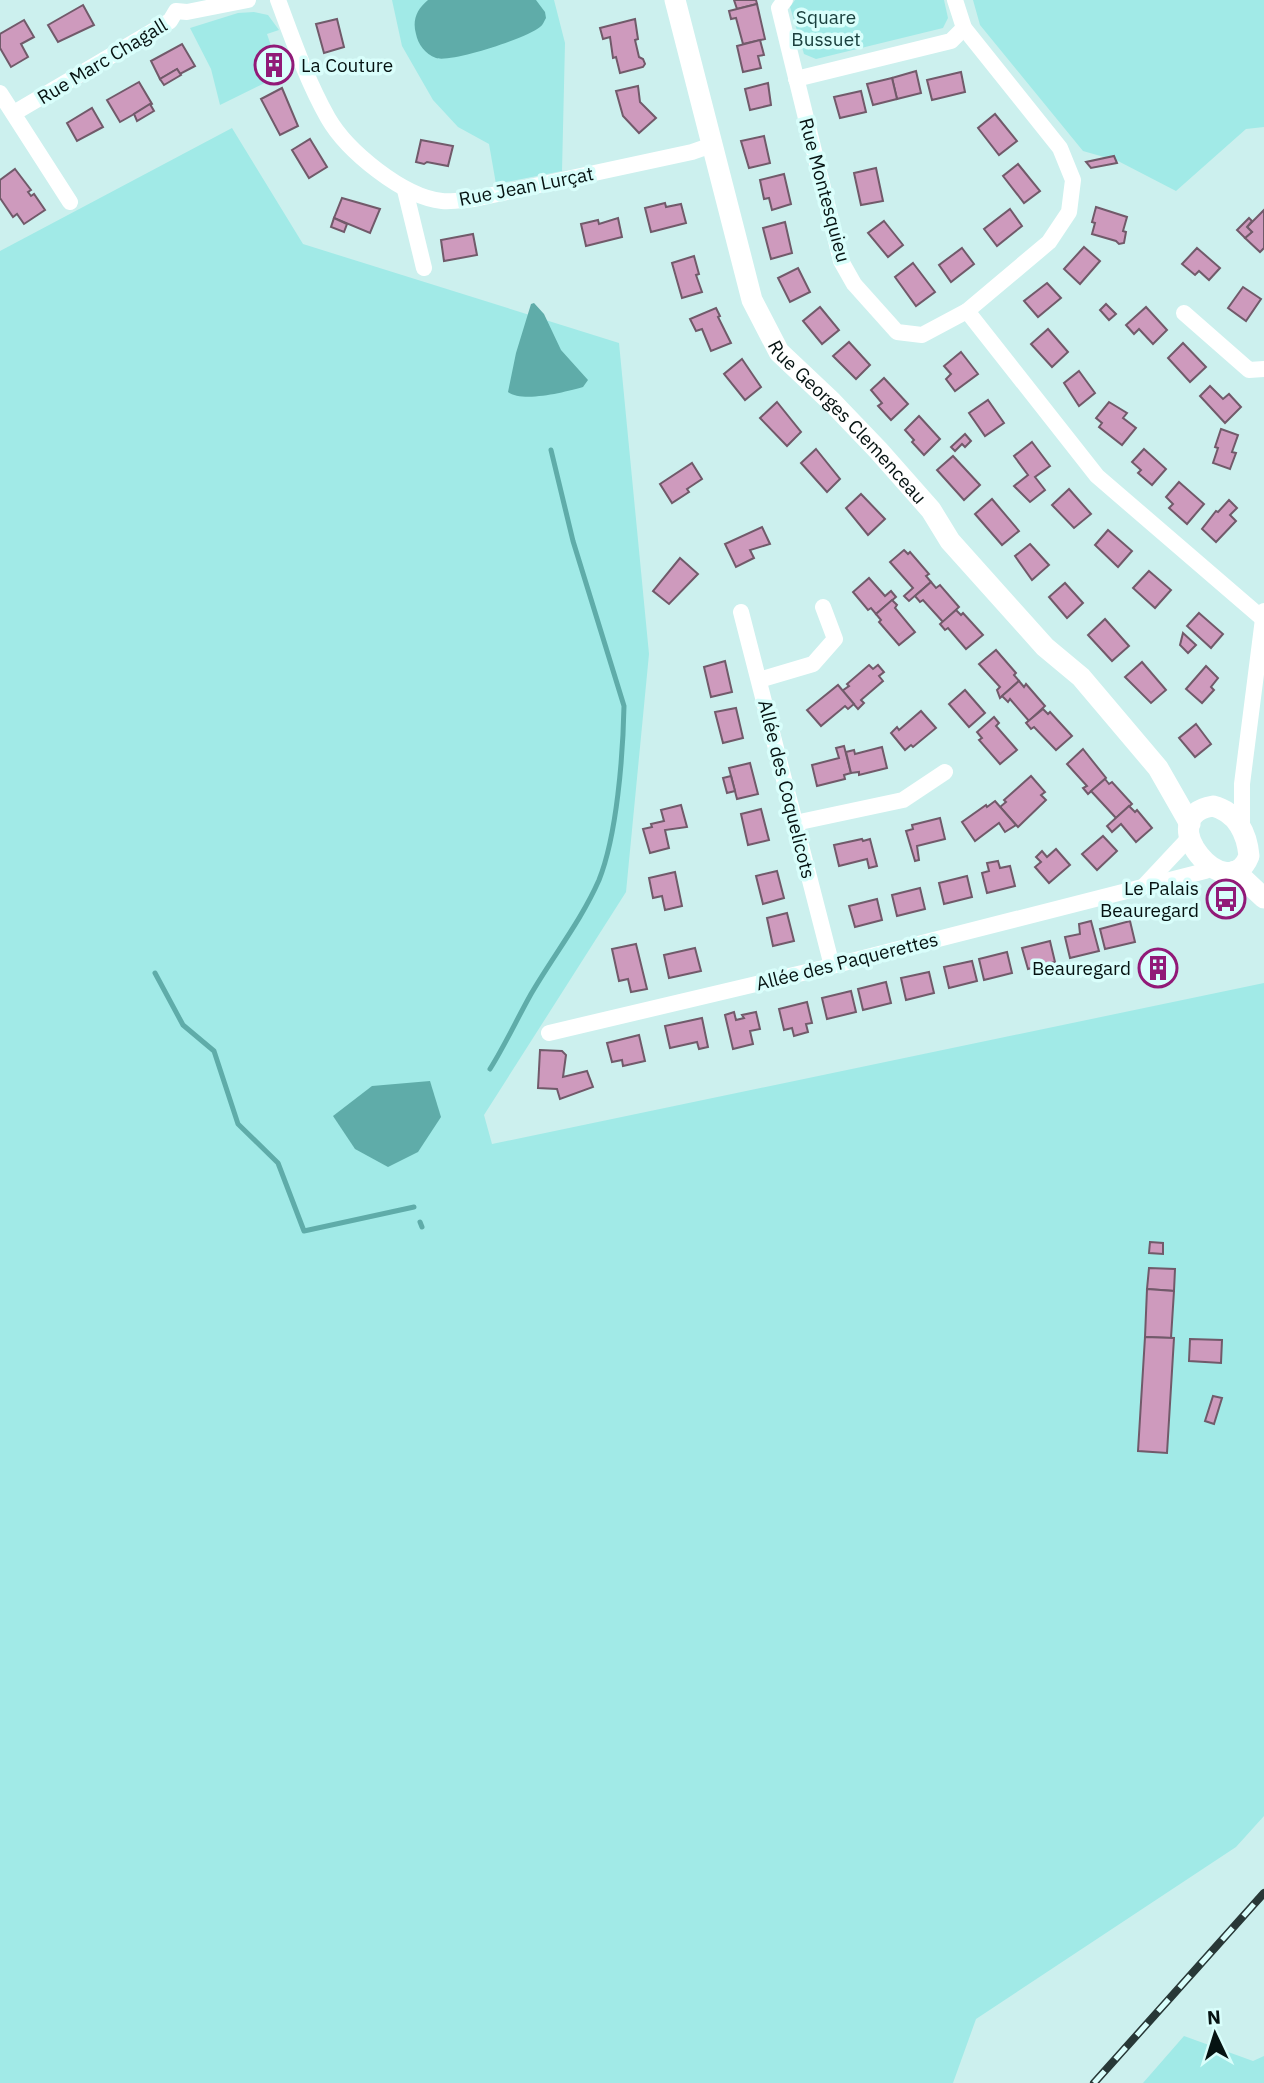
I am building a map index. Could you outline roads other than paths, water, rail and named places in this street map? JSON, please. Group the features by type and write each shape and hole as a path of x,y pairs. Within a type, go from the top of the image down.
{"street":[{"path":"178,7 248,0"},
{"name":"Rue Jean Lurçat","path":"278,0 302,64 329,120 368,164 404,190 440,201 474,199 692,152 712,145"},
{"name":"Rue Georges Clemenceau","path":"675,0 752,300 779,352 878,450 931,510 950,541 1045,647 1081,677 1158,768 1189,831 1194,849 1212,867"},
{"name":"Rue Montesquieu","path":"785,0 779,8 841,261 854,284 897,332 922,335 967,311 1049,242 1069,212 1073,180 1060,148 964,28"},
{"path":"796,79 951,41 964,28 955,0"},
{"name":"Rue Marc Chagall","path":"15,113 170,22 178,7"},
{"path":"0,93 70,202"},
{"path":"404,190 424,268"},
{"path":"967,311 1097,477 1263,619"},
{"path":"1184,313 1249,370 1264,369"},
{"path":"759,680 813,664 835,639 823,607"},
{"path":"1212,867 1229,873 1241,865 1248,849 1242,827 1242,783 1264,609"},
{"name":"Allée des Coquelicots","path":"741,612 832,966"},
{"name":"Rue Georges Clemenceau","path":"1158,768 1213,807 1229,813 1242,827"},
{"path":"796,823 903,800 945,772"},
{"path":"1144,886 1189,831 1192,818 1213,807 1242,783"},
{"path":"1241,865 1264,886"},
{"path":"1241,865 1264,898"},
{"name":"Allée des Paquerettes","path":"549,1033 832,966 1205,871 1212,867"}],"waterway":[{"path":"490,1069 599,880 615,818 620,771 624,706 573,541 551,450"},
{"path":"155,973 183,1025 214,1051 238,1124 278,1163 304,1231 414,1207"},
{"path":"420,1222 422,1227"}],"railway":[{"path":"1094,2083 1264,1893"}],"place":[{"name":"La Couture","path":"274,65"},
{"name":"Le Palais Beauregard","path":"1226,899"},
{"name":"Beauregard","path":"1158,968"}],"park label":[{"name":"Square Bussuet","path":"826,28"}]}
